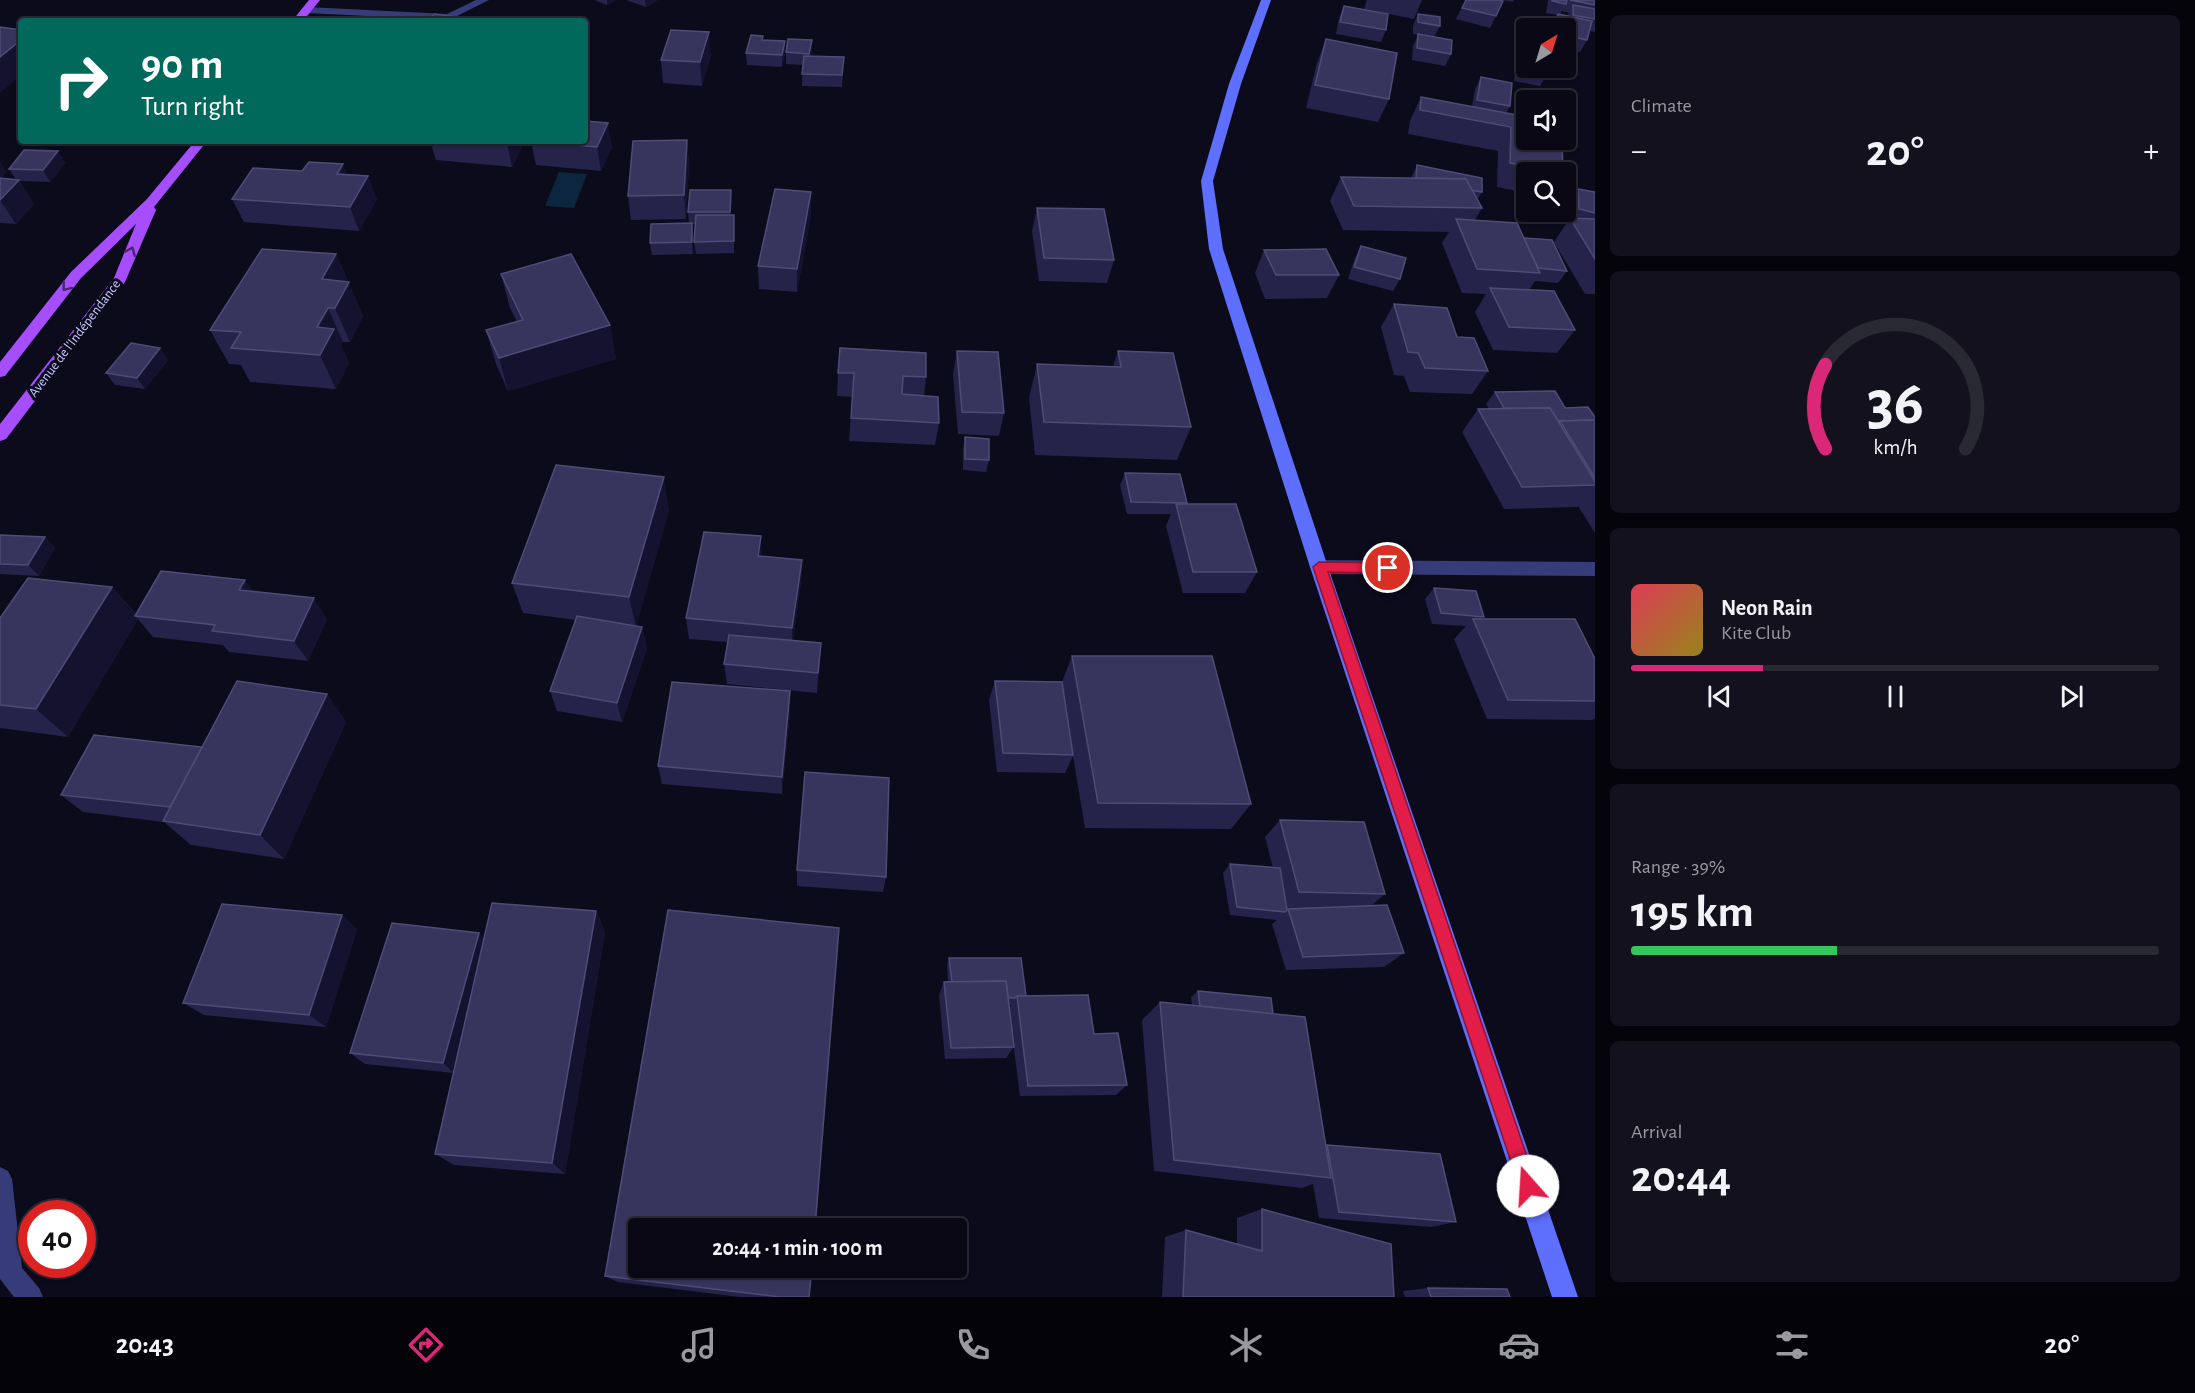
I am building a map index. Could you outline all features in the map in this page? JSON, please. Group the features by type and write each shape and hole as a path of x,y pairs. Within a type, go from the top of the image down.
{"main road":[{"path":"300,18 315,0"},
{"name":"Avenue de l'Indépendance","path":"0,372 76,275 152,202 199,144"},
{"name":"Avenue de l'Indépendance","path":"0,435 120,279 152,202"}],"street":[{"path":"307,10 449,17 484,0"},
{"path":"1266,0 1235,84 1207,181 1215,249 1319,567 1565,1297"},
{"path":"1319,567 1595,569"},
{"path":"0,1179 10,1273 30,1297"}],"water":[{"path":"559,172 587,174 574,208 545,206"}],"building":[{"path":"1466,0 1503,1 1496,16 1462,8"},
{"path":"1552,0 1567,0 1566,4"},
{"path":"1570,0 1595,0 1595,5"},
{"path":"1573,5 1595,9 1595,19 1573,15"},
{"path":"1344,6 1388,14 1386,30 1340,22"},
{"path":"434,14 465,18 431,18"},
{"path":"1418,14 1440,17 1440,26 1418,22"},
{"path":"1558,14 1592,21 1587,40 1576,37 1576,18 1557,18"},
{"path":"0,27 18,30 18,42 0,57"},
{"path":"671,30 709,32 700,62 661,60"},
{"path":"1418,34 1452,40 1451,54 1417,48"},
{"path":"751,35 763,36 762,40 785,41 782,55 746,53"},
{"path":"788,39 812,40 809,54 786,52"},
{"path":"1326,39 1397,53 1389,99 1315,85"},
{"path":"804,56 844,57 842,75 802,74"},
{"path":"1481,77 1512,83 1510,106 1477,100"},
{"path":"1421,97 1516,115 1516,150 1562,150 1563,162 1510,163 1511,127 1420,110"},
{"path":"588,121 608,123 597,147 564,144 588,144"},
{"path":"687,140 684,195 628,196 633,141"},
{"path":"24,150 58,151 43,170 9,169"},
{"path":"309,162 343,164 337,174 368,176 350,207 232,199 253,168 302,171"},
{"path":"1417,165 1482,178 1482,192 1471,190 1466,179 1416,178"},
{"path":"1341,177 1466,179 1482,208 1354,206"},
{"path":"0,178 19,180 0,200"},
{"path":"775,189 811,192 797,269 758,266"},
{"path":"1578,189 1595,192 1595,213 1579,209"},
{"path":"690,190 731,190 730,212 688,212"},
{"path":"1037,208 1104,209 1114,260 1044,258"},
{"path":"696,215 734,215 734,241 694,242"},
{"path":"1576,218 1595,219 1595,259 1572,222 1576,222"},
{"path":"1456,219 1517,223 1540,273 1477,269"},
{"path":"692,223 692,242 650,243 651,224"},
{"path":"1524,238 1552,240 1567,271 1538,268"},
{"path":"1361,246 1406,258 1400,279 1354,267"},
{"path":"262,249 336,254 322,279 349,282 335,308 328,308 317,327 334,329 320,355 231,348 241,332 210,330"},
{"path":"1326,249 1339,275 1276,275 1264,250"},
{"path":"571,254 610,325 499,358 486,330 523,320 501,274"},
{"path":"1490,288 1554,291 1575,330 1509,327"},
{"path":"1394,304 1447,308 1457,337 1474,338 1488,371 1425,368 1418,353 1408,352"},
{"path":"131,343 160,348 137,378 106,373"},
{"path":"840,348 926,353 926,377 903,376 902,394 938,397 939,423 851,418 854,373 838,373"},
{"path":"957,351 998,352 1004,413 962,412"},
{"path":"1118,351 1173,353 1191,427 1044,422 1037,364 1121,367"},
{"path":"1555,391 1565,408 1588,407 1595,420 1559,422 1550,408 1504,408 1495,392"},
{"path":"1550,408 1595,481 1595,485 1522,487 1478,409"},
{"path":"1595,420 1595,478 1560,421"},
{"path":"965,437 989,439 989,460 965,459"},
{"path":"556,465 664,477 629,597 512,583"},
{"path":"1125,473 1180,474 1187,503 1131,502"},
{"path":"1176,504 1236,504 1257,572 1193,572"},
{"path":"704,532 761,536 758,556 802,560 792,628 686,618"},
{"path":"0,535 45,537 28,565 0,564"},
{"path":"161,571 245,580 239,590 314,598 294,641 212,631 215,625 135,616"},
{"path":"28,578 112,587 36,709 0,705 0,618"},
{"path":"1434,588 1476,591 1484,617 1441,613"},
{"path":"577,616 642,627 617,703 550,691"},
{"path":"1473,619 1575,619 1595,659 1595,701 1508,700"},
{"path":"729,635 821,643 818,673 724,664"},
{"path":"1072,656 1212,656 1251,804 1098,803"},
{"path":"237,681 327,694 260,835 163,821"},
{"path":"995,681 1062,682 1073,755 1003,753"},
{"path":"672,682 790,691 782,777 658,766"},
{"path":"94,735 202,747 170,807 61,795"},
{"path":"805,772 889,778 886,877 797,870"},
{"path":"1280,820 1364,822 1385,894 1299,892"},
{"path":"1230,864 1280,868 1287,910 1285,912 1237,907"},
{"path":"492,903 596,911 552,1163 435,1154"},
{"path":"222,904 342,915 309,1015 183,1003"},
{"path":"1387,905 1404,953 1303,957 1288,909"},
{"path":"668,910 839,928 816,1218 628,1218 628,1278 811,1278 809,1297 780,1297 605,1276"},
{"path":"392,923 479,933 443,1063 350,1053"},
{"path":"949,958 1021,958 1026,996 1008,998 1006,981 952,982"},
{"path":"1006,981 1014,1047 951,1048 944,982"},
{"path":"1198,991 1271,998 1273,1014 1200,1006"},
{"path":"1088,995 1094,1034 1118,1033 1127,1085 1028,1086 1017,996"},
{"path":"1160,1002 1305,1017 1331,1178 1174,1160"},
{"path":"1327,1145 1440,1154 1456,1222 1339,1212"},
{"path":"1262,1209 1391,1244 1394,1297 1183,1297 1186,1230 1262,1251"},
{"path":"1428,1288 1507,1289 1510,1297 1431,1297"}],"route":[{"path":"1388,568 1319,567 1528,1186"}]}
